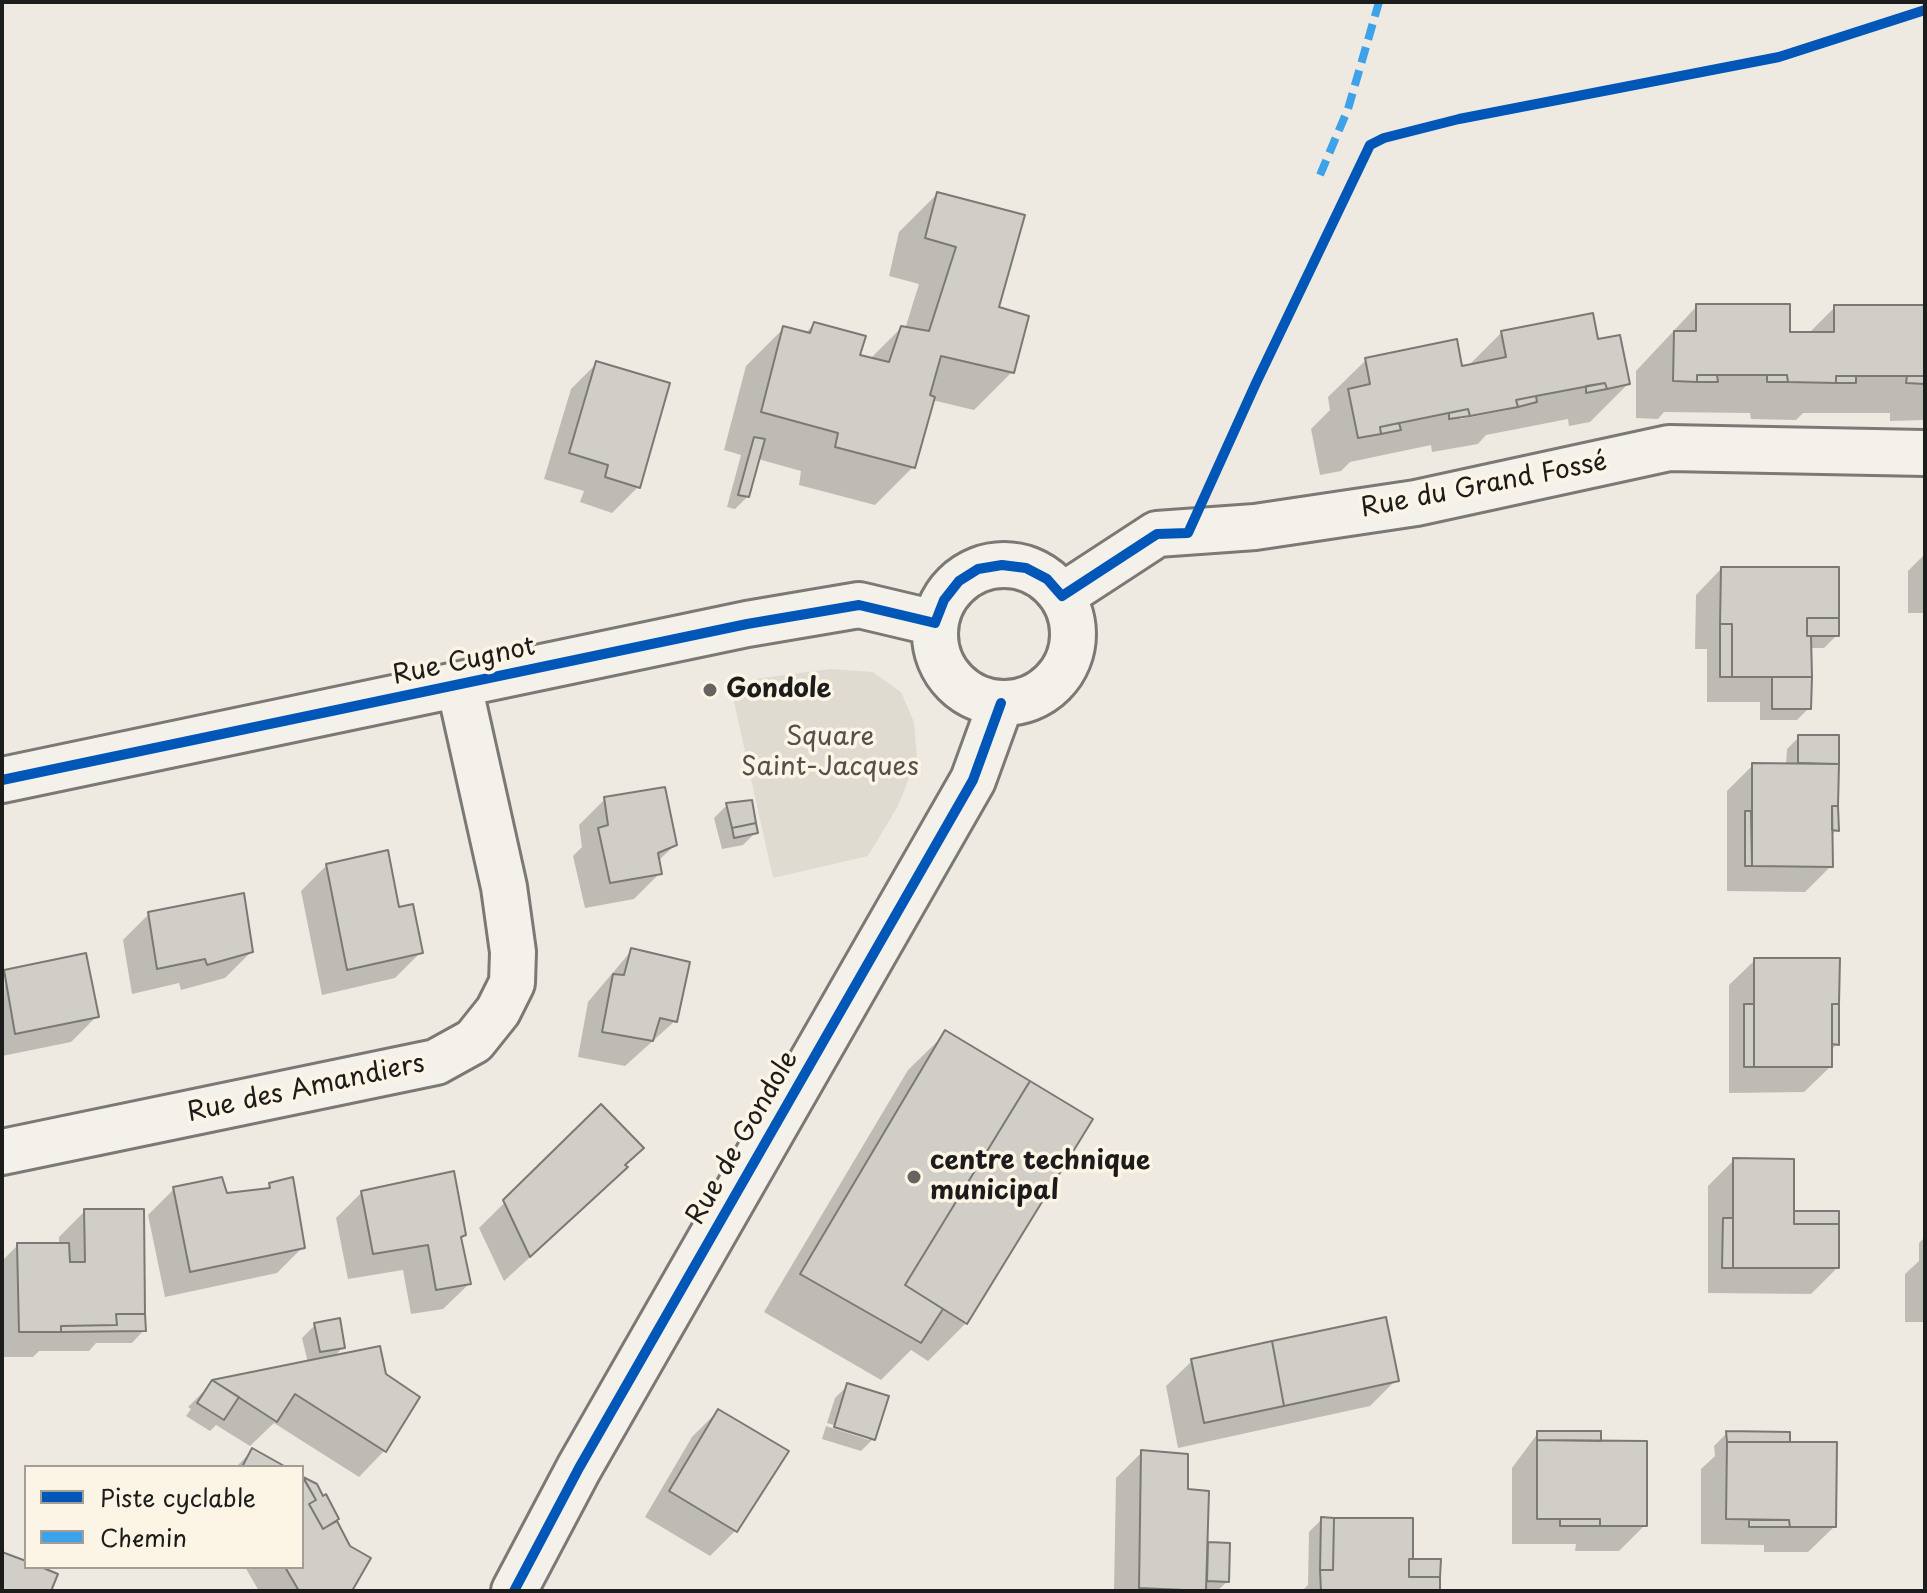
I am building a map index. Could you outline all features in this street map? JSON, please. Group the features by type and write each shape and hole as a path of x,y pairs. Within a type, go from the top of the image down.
{"street":[{"name":"Rue du Grand Fossé","path":"1062,596 1157,534 1255,527 1416,503 1669,448 1925,453"},
{"path":"1002,565 1026,568 1047,579 1062,596 1072,619 1072,645 1064,668 1047,687 1026,700 1001,703 973,696 951,678 937,651 935,623 944,600 959,581 978,569 1002,565"},
{"name":"Rue Cugnot","path":"2,780 747,624 859,605 935,623"},
{"name":"Rue des Amandiers","path":"2,1152 436,1062 474,1041 498,1011 512,983 513,952 504,887 459,685"},
{"name":"Rue de Gondole","path":"514,1591 587,1454 973,780 1001,703"}],"green space":[{"name":"Square Saint-Jacques","path":"830,669 873,672 901,692 914,722 917,758 898,806 868,856 773,878 732,693 755,679"}],"building":[{"path":"937,192 1025,215 999,307 1029,316 1014,373 941,356 930,395 935,397 915,468 835,447 838,433 761,412 783,326 810,333 814,322 866,336 860,355 889,362 901,326 929,331 956,247 925,238"},
{"path":"1696,304 1790,304 1790,332 1834,332 1834,305 1925,305 1925,376 1836,376 1836,383 1788,382 1787,375 1697,375 1697,382 1673,381 1674,331 1696,331"},
{"path":"1593,313 1598,339 1620,335 1630,384 1607,389 1605,383 1516,400 1518,407 1470,416 1468,409 1380,427 1381,434 1358,438 1348,389 1370,384 1365,358 1457,339 1462,366 1506,357 1501,331"},
{"path":"596,361 670,383 640,488 605,477 608,465 569,453"},
{"path":"1697,375 1717,375 1718,382 1697,382"},
{"path":"1767,375 1787,375 1788,382 1767,382"},
{"path":"1836,376 1856,376 1856,383 1836,383"},
{"path":"1907,376 1925,376 1925,384 1906,383"},
{"path":"1605,383 1607,389 1586,393 1586,386"},
{"path":"1536,396 1537,402 1518,407 1516,400"},
{"path":"1468,409 1470,416 1449,419 1449,413"},
{"path":"1399,423 1401,430 1381,434 1380,427"},
{"path":"754,437 765,439 749,497 738,495"},
{"path":"1721,567 1839,567 1839,618 1807,618 1807,636 1811,636 1812,677 1732,677 1732,624 1720,624"},
{"path":"1807,618 1839,618 1839,636 1807,636"},
{"path":"1720,624 1732,624 1732,677 1720,677"},
{"path":"1772,677 1812,677 1811,709 1772,709"},
{"path":"1798,735 1839,735 1839,764 1798,763"},
{"path":"1752,763 1839,764 1838,806 1832,806 1833,867 1752,866"},
{"path":"665,787 677,845 658,853 662,874 610,883 598,828 608,825 604,797"},
{"path":"752,800 756,823 732,828 726,803"},
{"path":"1832,806 1838,806 1839,831 1832,830"},
{"path":"1745,811 1751,811 1752,866 1745,866"},
{"path":"756,823 758,833 734,838 732,828"},
{"path":"388,850 399,907 413,904 423,953 347,970 326,864"},
{"path":"244,893 253,952 207,965 205,959 157,969 148,912"},
{"path":"631,948 690,962 677,1022 660,1018 653,1041 602,1032 613,974 624,975"},
{"path":"86,953 99,1017 15,1034 4,970"},
{"path":"1754,958 1840,958 1839,1004 1832,1004 1832,1067 1754,1067"},
{"path":"1744,1004 1754,1004 1754,1067 1744,1067"},
{"path":"1832,1004 1839,1004 1839,1045 1832,1044"},
{"name":"centre technique municipal","path":"945,1030 1030,1081 905,1285 943,1309 921,1343 800,1274"},
{"path":"1030,1081 1093,1119 967,1324 905,1285"},
{"path":"601,1104 644,1148 625,1165 628,1167 530,1257 503,1200"},
{"path":"1733,1158 1794,1159 1794,1224 1839,1224 1839,1268 1733,1268"},
{"path":"454,1171 466,1235 461,1237 471,1284 436,1290 428,1245 373,1254 361,1191"},
{"path":"222,1177 227,1193 270,1188 269,1183 293,1177 305,1248 190,1272 173,1187"},
{"path":"84,1209 144,1209 145,1314 116,1314 117,1325 61,1326 61,1332 19,1332 17,1243 69,1243 70,1262 85,1262"},
{"path":"1794,1211 1839,1211 1839,1224 1794,1224"},
{"path":"1723,1218 1733,1218 1733,1268 1722,1268"},
{"path":"116,1314 145,1314 146,1331 61,1332 61,1326 117,1325"},
{"path":"1386,1317 1399,1381 1284,1406 1272,1341"},
{"path":"340,1318 345,1348 320,1352 314,1323"},
{"path":"1272,1341 1284,1406 1204,1423 1191,1359"},
{"path":"380,1346 386,1374 420,1397 386,1452 295,1394 277,1422 212,1380"},
{"path":"212,1380 239,1397 224,1420 197,1403"},
{"path":"847,1383 889,1396 875,1440 834,1427"},
{"path":"718,1409 789,1451 737,1532 669,1491"},
{"path":"1537,1431 1601,1431 1601,1441 1537,1440"},
{"path":"1726,1431 1790,1432 1790,1442 1727,1442"},
{"path":"1537,1440 1647,1441 1647,1526 1600,1526 1600,1519 1537,1519"},
{"path":"1727,1442 1837,1442 1836,1527 1790,1527 1789,1520 1726,1519"},
{"path":"252,1448 282,1465 243,1465"},
{"path":"1141,1450 1188,1454 1188,1489 1209,1491 1206,1591 1139,1588"},
{"path":"304,1478 317,1484 323,1496 326,1494 339,1519 323,1529 309,1504 316,1500"},
{"path":"304,1479 316,1500 309,1504 323,1529 337,1521 350,1546 371,1558 352,1591 299,1591 286,1569 304,1569"},
{"path":"1321,1517 1334,1518 1333,1570 1320,1570"},
{"path":"1334,1518 1413,1518 1413,1559 1409,1559 1409,1577 1440,1577 1440,1591 1321,1591 1320,1570 1333,1570"},
{"path":"1560,1519 1600,1519 1600,1526 1560,1526"},
{"path":"1749,1520 1789,1520 1790,1527 1749,1527"},
{"path":"1208,1542 1230,1543 1229,1582 1207,1581"},
{"path":"2,1552 24,1560 24,1569 46,1569 58,1574 51,1591 2,1591"},
{"path":"1409,1559 1441,1559 1440,1577 1409,1577"}],"marked path":[{"path":"1320,175 1348,109 1379,2"}],"cycle path":[{"path":"2,780 747,624 859,605 935,623 944,600 959,581 978,569 1002,565 1026,568 1047,579 1062,596 1157,534 1188,533 1370,145 1384,138 1459,119 1779,57 1925,10"},
{"path":"514,1591 579,1468 973,780 1001,703"}],"place":[{"name":"Gondole","path":"710,690"},
{"name":"centre technique municipal","path":"914,1177"}]}
